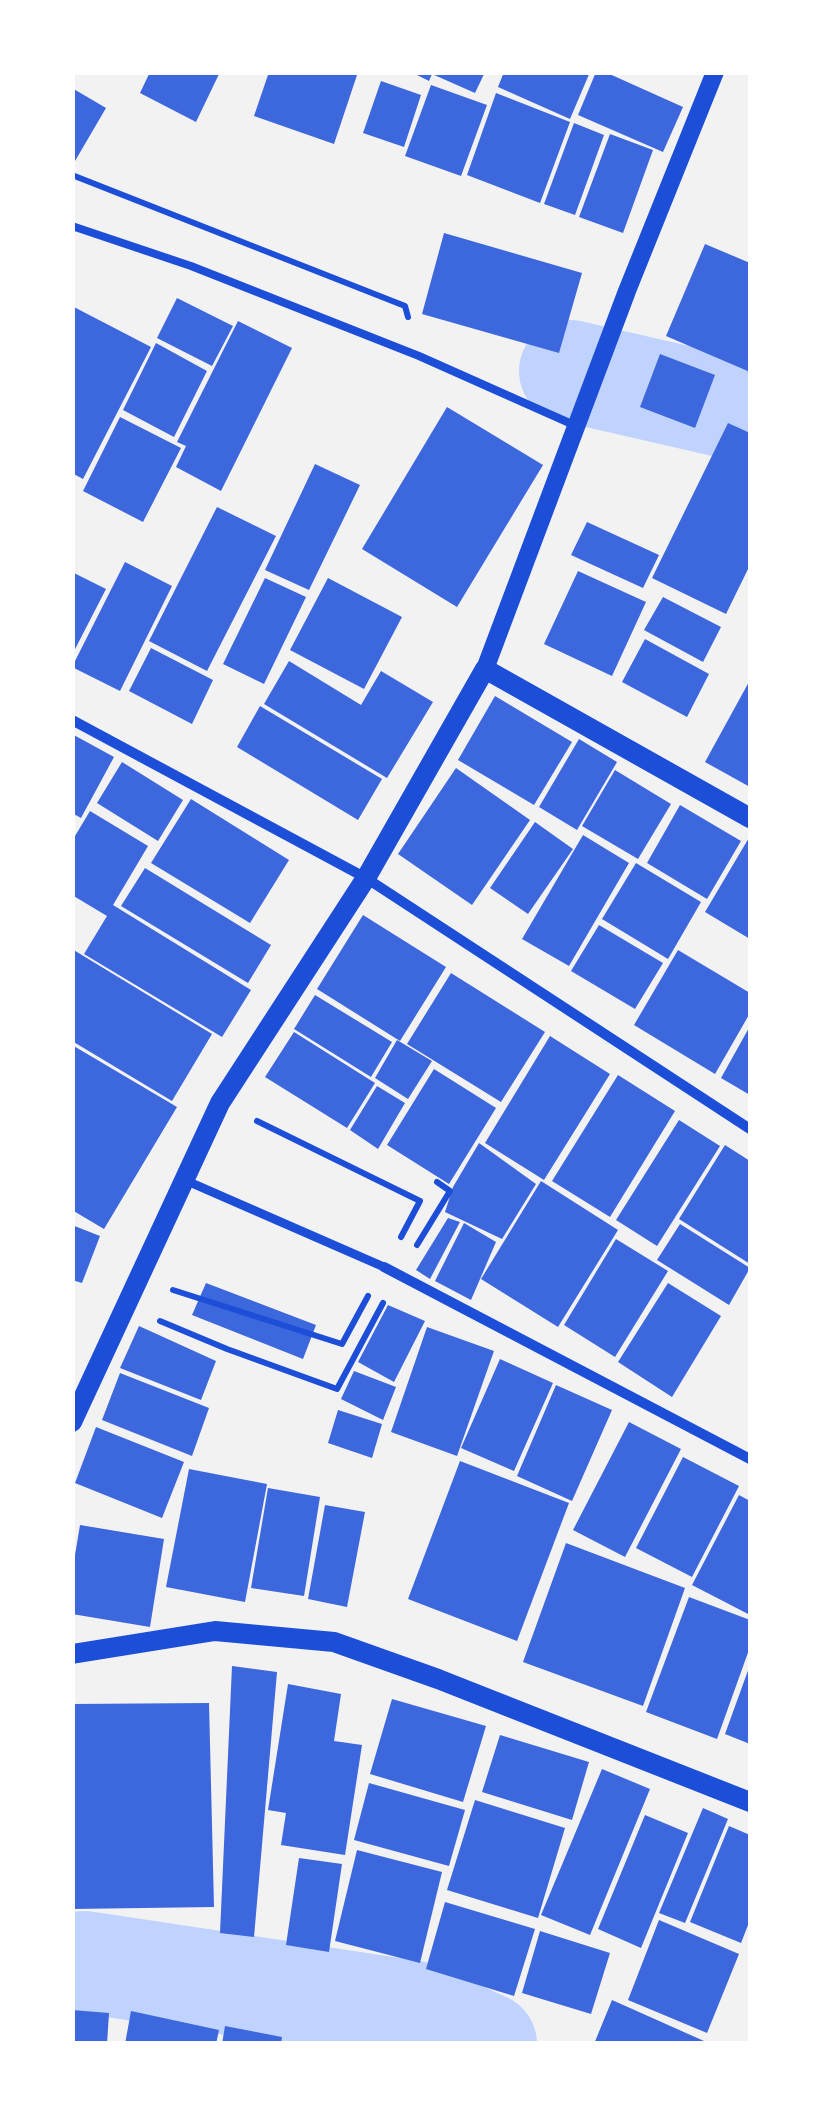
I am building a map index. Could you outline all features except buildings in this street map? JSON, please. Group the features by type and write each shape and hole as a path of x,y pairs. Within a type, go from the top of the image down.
{"main road":[{"path":"72,1422 220,1102 366,878 485,669 750,818"},
{"path":"72,1654 215,1631 334,1642 457,1686 750,1802"}],"street":[{"path":"485,669 715,72"},
{"path":"72,720 366,878 750,1129"},
{"path":"184,1180 384,1267 750,1459"}],"lane":[{"path":"72,226 191,266 419,356 578,427"}],"path":[{"path":"72,175 405,306 419,356"},
{"path":"138,1279 342,1344 420,1201 220,1102"},
{"path":"126,1306 227,1350 337,1389 398,1275 450,1191 437,1182"}],"waterway":[{"path":"570,371 740,410 750,416"},
{"path":"72,1963 416,2012 486,2044"}]}
